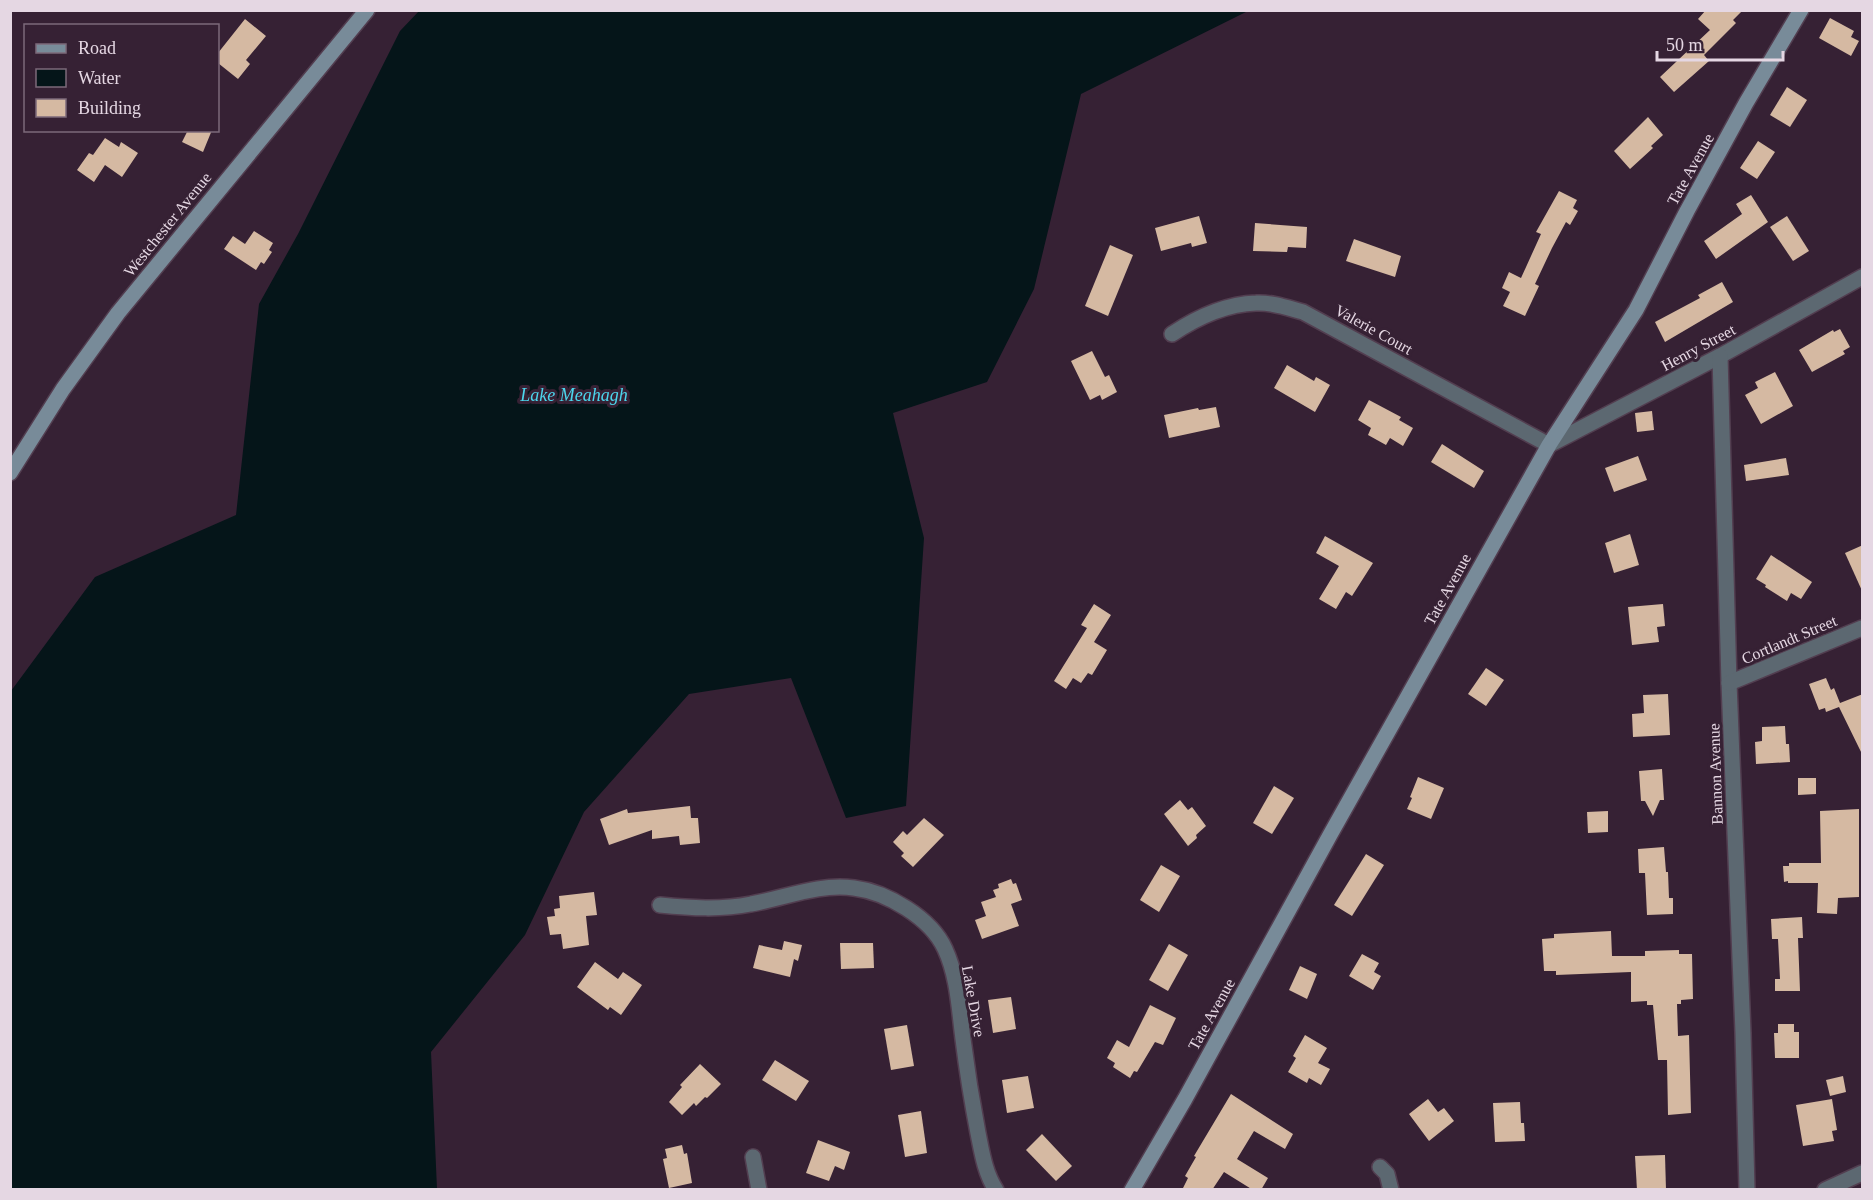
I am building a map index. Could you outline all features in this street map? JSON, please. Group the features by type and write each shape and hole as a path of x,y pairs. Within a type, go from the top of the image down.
{"street":[{"name":"Westchester Avenue","path":"10,472 63,389 118,313 367,10"},
{"name":"Tate Avenue","path":"1132,1190 1185,1099 1549,445 1636,310 1746,103 1801,10"},
{"name":"Henry Street","path":"1549,445 1720,356 1863,277"},
{"name":"Valerie Court","path":"1172,334 1189,322 1233,306 1257,303 1277,305 1303,312 1549,445"},
{"name":"Bannon Avenue","path":"1720,356 1747,1190"},
{"name":"Cortlandt Street","path":"1729,683 1863,628"},
{"name":"Lake Drive","path":"660,905 699,909 749,905 828,887 865,890 884,896 910,910 932,930 945,948 956,983 970,1090 985,1164 993,1188"},
{"path":"753,1157 759,1190"},
{"path":"1380,1167 1387,1174 1391,1190"},
{"path":"1825,1190 1863,1173"}],"water":[{"name":"Lake Meahagh","path":"420,10 1248,11 1081,94 1034,289 987,382 893,413 924,538 906,806 846,818 791,678 689,694 584,812 525,935 431,1052 437,1189 11,1189 11,691 95,577 236,515 259,304 298,234 400,31"}],"building":[{"path":"1706,10 1743,10 1733,20 1736,23 1704,55 1709,61 1674,92 1660,77 1710,30 1698,19"},
{"path":"1830,18 1854,31 1851,37 1859,41 1851,56 1819,38"},
{"path":"245,19 266,36 246,60 250,64 238,79 219,64 219,52"},
{"path":"1787,87 1807,100 1790,127 1770,115"},
{"path":"1648,117 1663,135 1651,146 1653,148 1630,169 1614,151"},
{"path":"187,132 211,132 203,152 182,142"},
{"path":"105,138 119,147 121,142 138,153 122,177 105,165 94,182 77,170 89,153 93,155"},
{"path":"1758,141 1775,152 1757,179 1740,168"},
{"path":"1559,191 1577,200 1573,208 1578,211 1570,225 1566,222 1552,248 1535,284 1539,286 1525,316 1503,306 1510,292 1502,288 1509,272 1521,278 1541,234 1536,232"},
{"path":"1751,195 1768,222 1716,259 1704,241 1742,214 1736,204"},
{"path":"1199,216 1207,243 1192,247 1191,243 1161,251 1155,228"},
{"path":"1787,216 1809,251 1793,261 1770,227"},
{"path":"1255,223 1307,227 1306,248 1288,247 1287,252 1253,251"},
{"path":"254,231 273,243 269,250 272,252 264,264 261,262 256,270 224,249 233,236 245,244"},
{"path":"1354,239 1401,256 1395,277 1346,261"},
{"path":"1110,245 1133,255 1108,316 1085,306"},
{"path":"1722,282 1733,302 1665,342 1655,322 1700,298 1698,295"},
{"path":"1840,329 1850,347 1843,351 1845,354 1812,372 1799,350 1833,330 1834,332"},
{"path":"1092,351 1105,377 1109,375 1117,392 1102,400 1100,395 1090,400 1071,361"},
{"path":"1287,365 1314,381 1316,377 1330,385 1315,412 1274,388"},
{"path":"1775,372 1793,406 1761,424 1745,395 1758,388 1755,382"},
{"path":"1369,400 1401,417 1399,420 1413,428 1403,446 1390,438 1386,445 1368,435 1371,428 1358,420"},
{"path":"1216,407 1220,427 1169,438 1164,415"},
{"path":"1652,411 1654,430 1637,432 1635,413"},
{"path":"1442,444 1484,471 1474,488 1431,462"},
{"path":"1638,456 1647,480 1614,492 1605,468"},
{"path":"1786,458 1789,475 1746,481 1744,465"},
{"path":"1630,534 1639,565 1614,573 1605,543"},
{"path":"1325,536 1373,563 1352,596 1346,592 1336,609 1319,599 1339,566 1316,553"},
{"path":"1863,545 1863,593 1845,553"},
{"path":"1771,555 1812,582 1801,599 1791,593 1787,601 1756,579"},
{"path":"1094,604 1111,615 1094,642 1107,650 1092,675 1088,673 1081,683 1073,678 1066,689 1054,681 1087,628 1081,625"},
{"path":"1663,604 1665,626 1657,627 1659,642 1632,645 1628,607"},
{"path":"1486,668 1504,680 1486,706 1468,694"},
{"path":"1826,678 1831,690 1834,688 1840,703 1863,694 1863,756 1839,707 1826,712 1825,708 1819,710 1809,684"},
{"path":"1668,694 1670,735 1633,737 1632,714 1644,713 1643,695"},
{"path":"1785,726 1790,762 1756,764 1755,742 1762,741 1762,727"},
{"path":"1662,769 1664,800 1660,800 1653,816 1645,801 1641,801 1639,771"},
{"path":"1418,777 1444,788 1431,819 1407,809"},
{"path":"1798,778 1816,778 1816,794 1798,795"},
{"path":"1274,786 1294,798 1272,834 1253,823"},
{"path":"1180,800 1188,810 1192,807 1206,826 1188,846 1164,814"},
{"path":"690,806 691,818 698,818 700,843 680,845 679,836 652,839 652,830 609,845 600,819 627,809 628,813"},
{"path":"1859,809 1859,897 1838,898 1837,914 1817,913 1818,883 1784,882 1783,866 1789,866 1789,863 1821,863 1820,811"},
{"path":"1608,811 1608,832 1588,833 1587,812"},
{"path":"924,818 944,835 913,867 901,856 904,853 893,842 903,831 907,835"},
{"path":"1664,847 1669,898 1673,898 1673,914 1647,915 1645,873 1639,873 1638,849"},
{"path":"1366,854 1384,865 1352,916 1334,905"},
{"path":"1161,865 1180,876 1159,912 1140,900"},
{"path":"1011,879 1013,884 1016,883 1022,900 1011,904 1019,926 982,939 975,920 986,916 981,902 996,897 993,890 999,888 998,884"},
{"path":"594,892 597,915 586,916 589,945 563,949 561,934 550,935 547,917 555,916 554,909 560,908 559,896"},
{"path":"1802,917 1803,938 1798,938 1800,991 1775,991 1775,979 1780,979 1778,939 1772,939 1771,919"},
{"path":"1611,931 1612,956 1645,956 1645,951 1679,950 1679,954 1692,954 1693,999 1681,1000 1681,1004 1677,1004 1678,1036 1689,1035 1691,1113 1668,1115 1667,1060 1658,1060 1653,1005 1647,1005 1647,1001 1631,1002 1631,972 1556,975 1556,971 1544,971 1542,939 1554,938 1554,934"},
{"path":"784,941 802,945 798,961 794,959 790,977 753,968 759,945 782,950"},
{"path":"840,943 873,943 874,968 841,969"},
{"path":"1169,944 1188,955 1168,991 1149,980"},
{"path":"1362,954 1379,963 1374,972 1381,976 1373,990 1349,976"},
{"path":"595,962 618,979 623,972 642,985 621,1015 610,1007 608,1010 577,987"},
{"path":"1300,966 1317,974 1307,999 1289,990"},
{"path":"1011,997 1016,1029 993,1033 988,1000"},
{"path":"1150,1005 1176,1018 1163,1045 1155,1042 1137,1072 1134,1071 1130,1078 1113,1067 1115,1063 1107,1058 1117,1040 1129,1047"},
{"path":"1778,1024 1794,1024 1794,1032 1799,1032 1799,1058 1775,1058 1774,1033 1778,1033"},
{"path":"907,1025 914,1066 891,1070 884,1029"},
{"path":"1305,1035 1327,1048 1318,1063 1330,1069 1321,1085 1309,1078 1307,1083 1288,1072 1296,1058 1293,1056"},
{"path":"775,1060 809,1081 796,1101 762,1080"},
{"path":"700,1064 721,1084 707,1098 705,1097 696,1106 694,1103 682,1115 669,1102 682,1087 680,1085"},
{"path":"1028,1076 1034,1108 1007,1113 1002,1080"},
{"path":"1843,1076 1846,1092 1830,1096 1826,1080"},
{"path":"1231,1094 1293,1134 1285,1149 1254,1131 1237,1159 1268,1178 1261,1190 1253,1190 1224,1172 1212,1190 1182,1190 1188,1178 1185,1176 1196,1157 1194,1156"},
{"path":"1428,1099 1438,1112 1444,1108 1454,1121 1429,1141 1409,1114"},
{"path":"1832,1099 1837,1130 1832,1131 1834,1141 1803,1146 1796,1105"},
{"path":"1520,1102 1525,1141 1495,1142 1493,1103"},
{"path":"921,1111 927,1153 905,1157 898,1115"},
{"path":"1042,1134 1072,1166 1056,1181 1026,1150"},
{"path":"818,1140 850,1152 844,1170 835,1166 829,1181 806,1173"},
{"path":"682,1145 684,1154 687,1153 692,1183 669,1188 663,1159 667,1158 665,1149"},
{"path":"1665,1155 1666,1190 1637,1190 1635,1156"}]}
